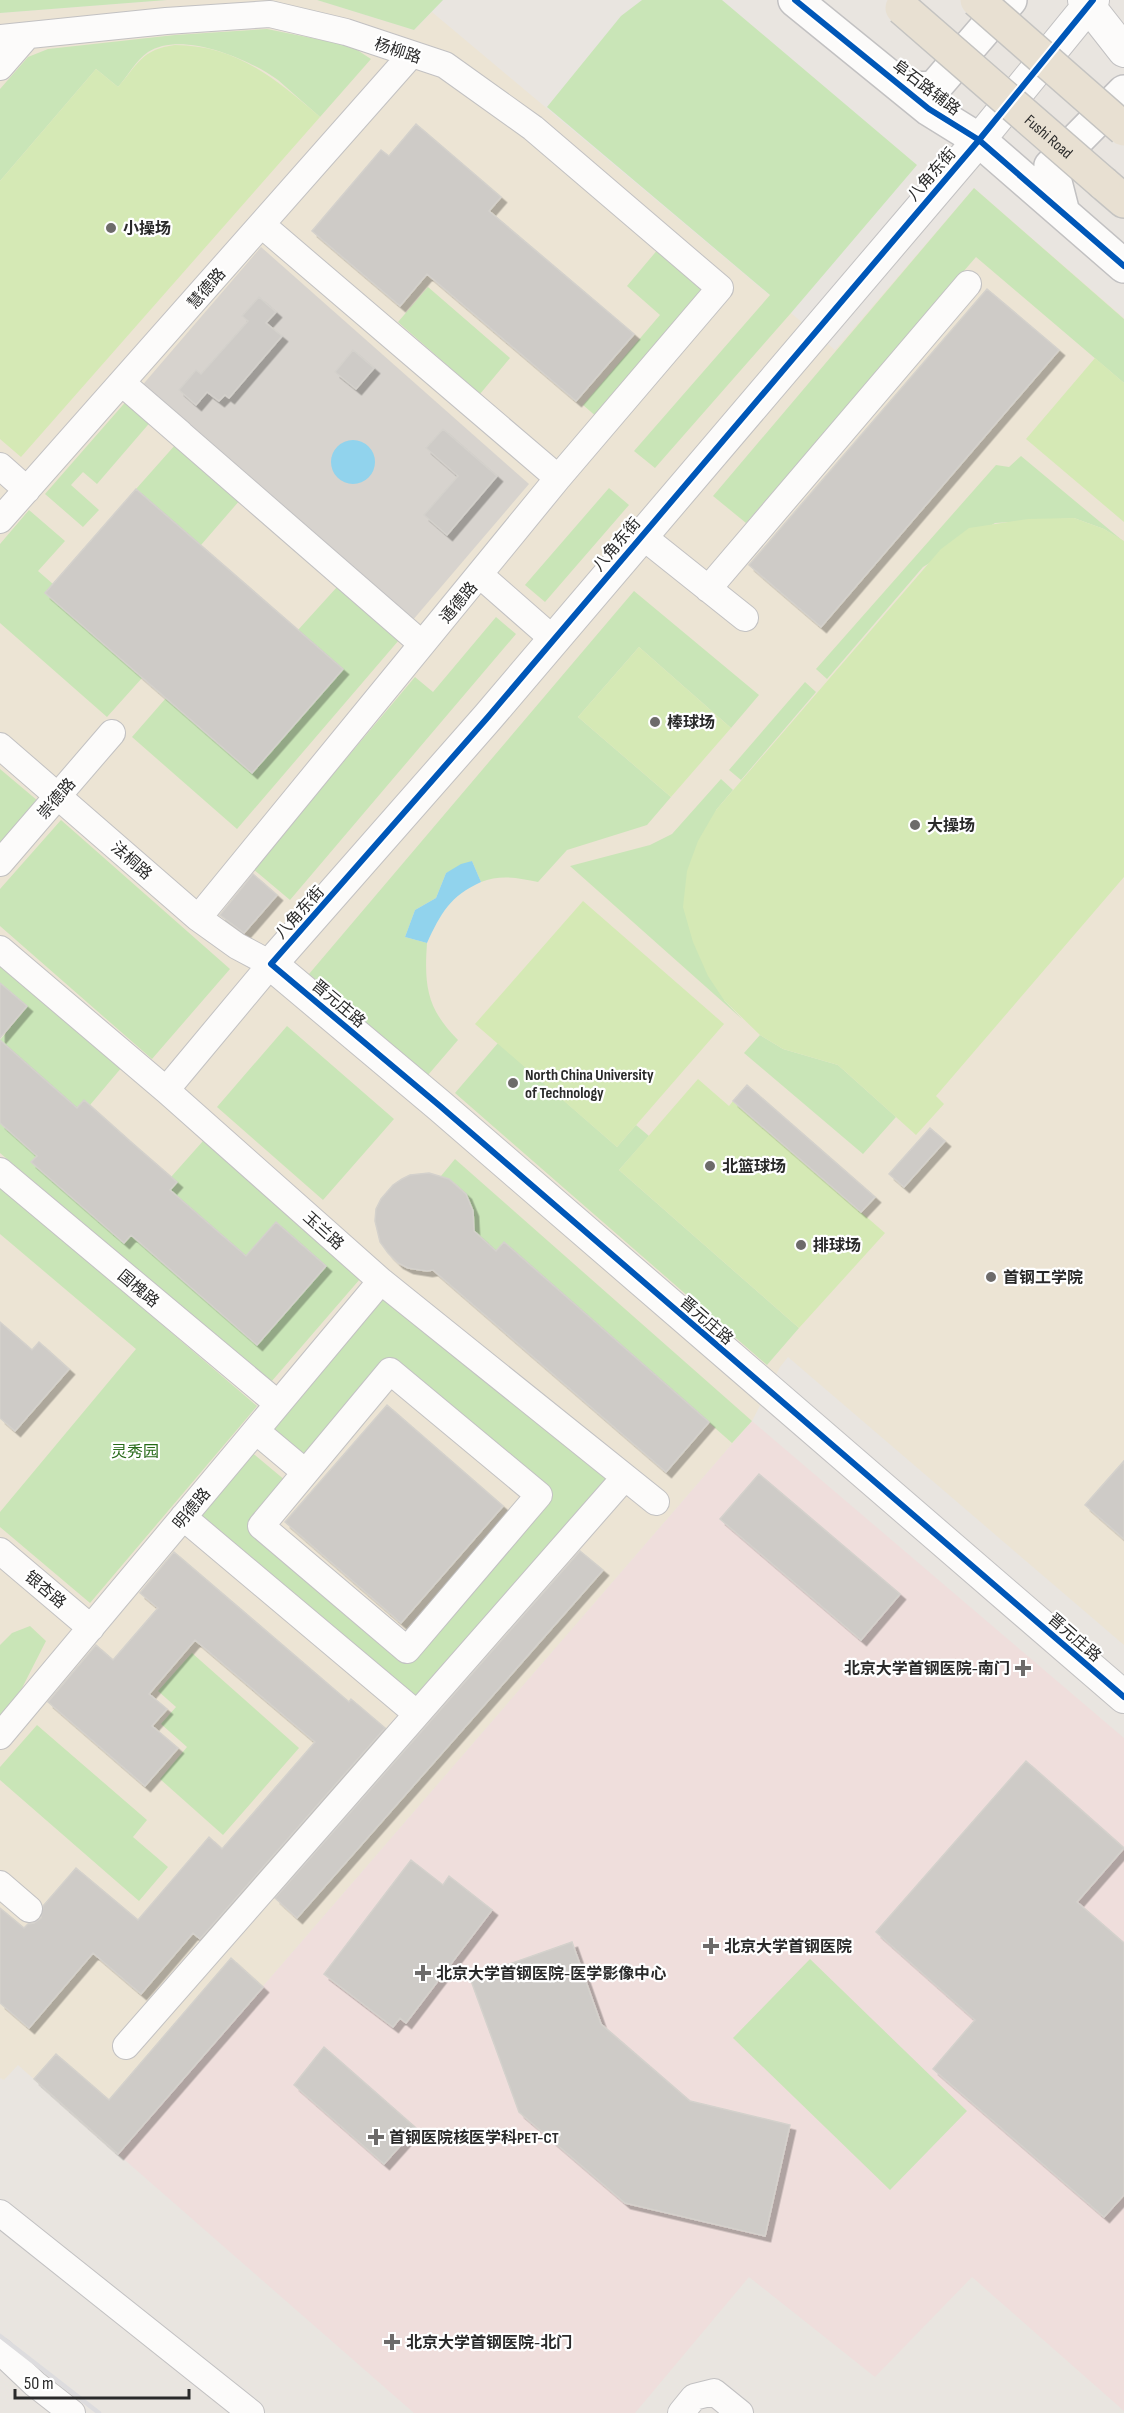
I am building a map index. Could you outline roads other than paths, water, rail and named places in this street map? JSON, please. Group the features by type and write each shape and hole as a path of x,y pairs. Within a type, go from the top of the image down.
{"highway":[{"path":"977,0 1124,129"},
{"name":"Fushi Road","path":"898,4 1113,192"}],"main road":[{"name":"阜石路辅路","path":"795,0 929,109 979,140 1124,266"},
{"path":"906,89 934,88 1010,0"},
{"path":"1063,213 1051,166 1124,92"}],"street":[{"path":"1088,2 1124,51"},
{"name":"八角东街","path":"272,964 352,874 979,140 1088,2"},
{"name":"杨柳路","path":"0,38 166,21 270,14 346,32 445,65 534,128 720,288"},
{"path":"0,67 27,36"},
{"name":"慧德路","path":"0,520 411,55"},
{"path":"261,225 558,478"},
{"path":"708,589 968,285"},
{"name":"通德路","path":"198,918 558,478 720,288"},
{"path":"122,383 180,433"},
{"path":"122,383 422,644"},
{"path":"0,466 27,490"},
{"path":"641,535 745,618"},
{"path":"480,575 553,639"},
{"name":"崇德路","path":"0,863 112,733"},
{"name":"法桐路","path":"0,746 198,918 237,946 272,964"},
{"name":"玉兰路","path":"0,949 166,1090 381,1281 656,1503"},
{"path":"166,1090 272,964"},
{"name":"晋元庄路","path":"272,964 440,1106 1124,1697"},
{"name":"国槐路","path":"0,1171 278,1404"},
{"name":"明德路","path":"0,1736 381,1281"},
{"path":"390,1371 539,1495 407,1650 261,1526 305,1473 390,1371"},
{"path":"256,1431 305,1473"},
{"path":"126,2046 625,1477"},
{"path":"183,1517 417,1714"},
{"name":"银杏路","path":"0,1551 91,1628"},
{"path":"0,1884 29,1909"},
{"path":"0,2213 251,2413"},
{"path":"0,2351 35,2384 72,2413"},
{"path":"681,2413 694,2397 714,2392 740,2413"}],"water":[{"path":"353,440 369,446 375,462 369,478 353,484 337,478 331,462 337,446"},
{"path":"472,861 481,882 461,893 448,906 427,943 405,937 415,910 436,898 446,873 461,864"}],"railway":[{"path":"0,2336 99,2413"}],"place":[{"name":"小操场","path":"111,228"},
{"name":"棒球场","path":"655,722"},
{"name":"大操场","path":"915,825"},
{"name":"North China University of Technology","path":"513,1083"},
{"name":"北篮球场","path":"710,1166"},
{"name":"排球场","path":"801,1245"},
{"name":"首钢工学院","path":"991,1277"},
{"name":"北京大学首钢医院-南门","path":"1023,1668"},
{"name":"北京大学首钢医院","path":"711,1946"},
{"name":"北京大学首钢医院-医学影像中心","path":"423,1973"},
{"name":"首钢医院核医学科PET-CT","path":"376,2137"},
{"name":"北京大学首钢医院-北门","path":"392,2342"}],"park label":[{"name":"灵秀园","path":"135,1451"}]}
